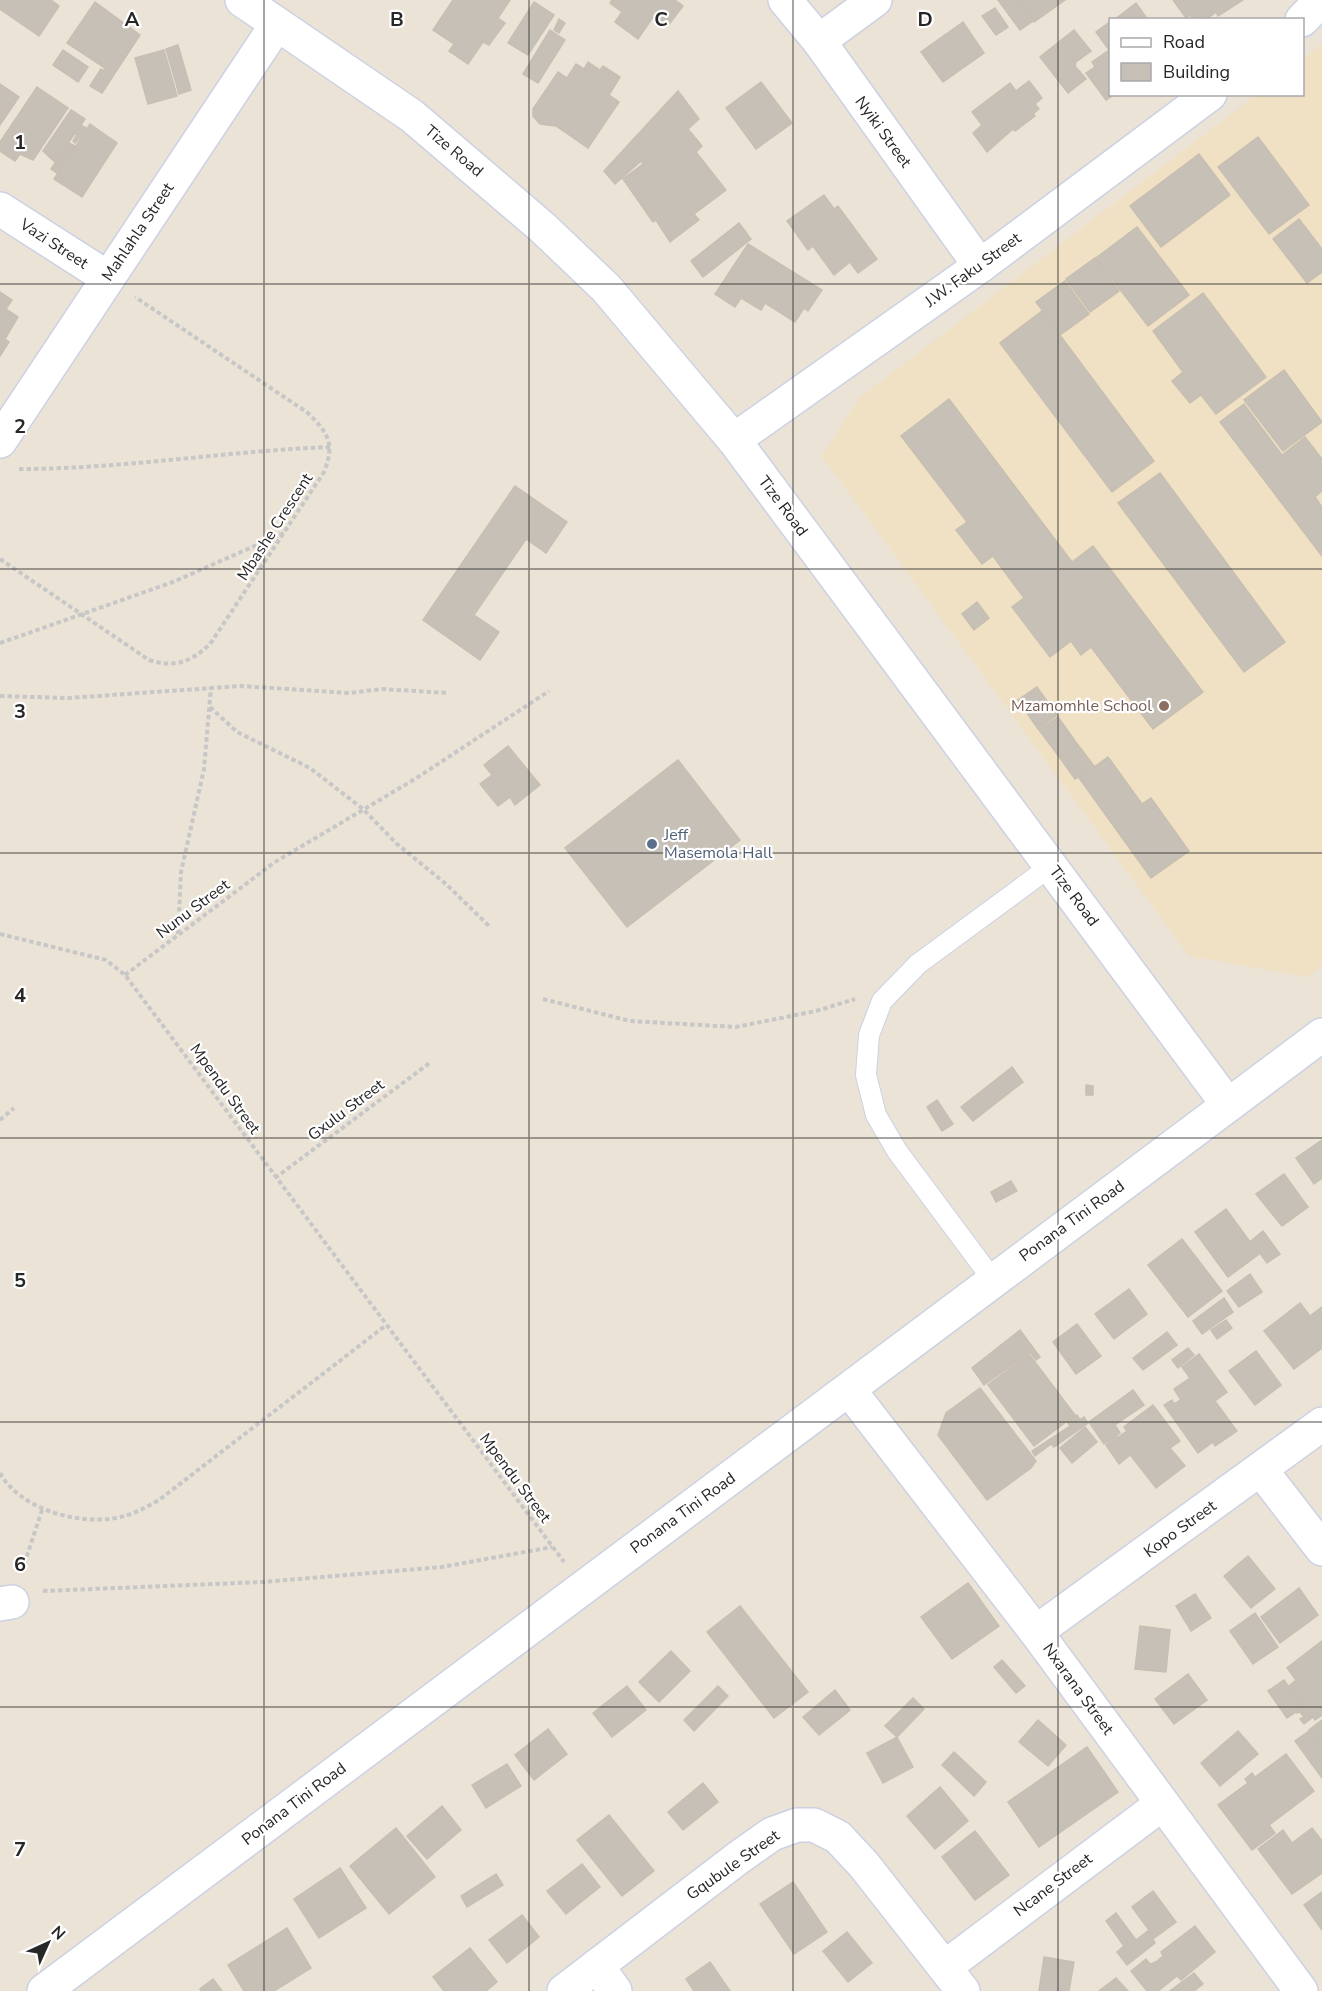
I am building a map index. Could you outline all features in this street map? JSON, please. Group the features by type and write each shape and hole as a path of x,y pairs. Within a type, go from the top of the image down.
{"street":[{"name":"Tize Road","path":"242,0 412,116 543,228 606,288 734,440 1228,1105"},
{"name":"Nyiki Street","path":"785,0 819,41 980,266"},
{"path":"819,41 874,0"},
{"path":"1304,18 1321,0"},
{"name":"Mahlahla Street","path":"5,455 108,278 277,24"},
{"name":"J.W. Faku Street","path":"734,440 980,266 1207,96"},
{"name":"Vazi Street","path":"0,209 108,278"},
{"name":"Ponana Tini Road","path":"44,1991 583,1587 850,1391 993,1280 1322,1035"},
{"name":"Nxarana Street","path":"850,1391 1036,1632 1301,1991"},
{"name":"Kopo Street","path":"1036,1632 1322,1424"},
{"path":"1261,1470 1322,1549"},
{"name":"Ncane Street","path":"954,1979 1162,1804"},
{"name":"Gqubule Street","path":"564,1991 606,1979 738,1858 772,1834 797,1825 814,1825 838,1837 864,1865 954,1979"}],"lane":[{"path":"993,1280 897,1151 876,1115 866,1075 869,1035 882,1001 918,964 1051,866"}],"path":[{"path":"5,455 89,467 280,449 330,447 320,425 308,413 108,278"},
{"name":"Mbashe Crescent","path":"0,559 150,660 166,665 184,662 197,656 210,644 324,472 331,454 330,447"},
{"path":"0,643 172,582 286,532"},
{"path":"0,696 68,698 241,686 349,693 381,688 448,693"},
{"path":"178,935 181,872 204,769 211,687"},
{"name":"Nunu Street","path":"125,975 275,862 415,779 549,691"},
{"path":"210,707 237,732 310,768 363,808 397,844 446,884 491,928"},
{"name":"Mpendu Street","path":"0,934 106,960 125,975 385,1326 583,1587"},
{"path":"543,999 630,1021 736,1027 816,1011 898,985"},
{"name":"Gxulu Street","path":"276,1178 431,1062"},
{"path":"0,1120 14,1108"},
{"path":"0,1473 6,1483 19,1495 37,1506 72,1517 115,1518 136,1513 159,1500 385,1326"},
{"path":"17,1599 430,1568 552,1547"}],"shaded area":[{"name":"Mzamomhle School","path":"1322,44 1322,966 1307,977 1189,956 822,456 859,398 1255,96 1304,96 1304,58"}],"building":[{"path":"0,0 51,0 59,6 39,36 0,9"},
{"path":"453,0 510,0 498,18 505,23 489,45 483,42 468,64 449,51 454,44 433,30"},
{"path":"612,0 675,0 683,6 667,27 653,17 638,39 615,22 622,12 610,3"},
{"path":"998,0 1018,0 1033,21 1020,30"},
{"path":"1019,0 1065,0 1034,22"},
{"path":"1173,0 1243,0 1218,16 1216,12 1208,18 1192,18 1190,15 1186,18"},
{"path":"95,2 140,35 102,93 90,86 101,69 103,71 105,68 67,43"},
{"path":"534,2 554,15 528,55 508,43"},
{"path":"1136,3 1147,18 1117,18"},
{"path":"995,8 1008,27 996,35 982,16"},
{"path":"559,19 565,23 559,33 554,30"},
{"path":"963,22 984,53 943,82 921,52"},
{"path":"1109,23 1109,50 1096,32"},
{"path":"550,30 565,40 538,83 523,74"},
{"path":"1074,30 1091,51 1076,62 1075,66 1086,79 1068,93 1040,57"},
{"path":"178,45 191,90 179,94 166,49"},
{"path":"63,50 88,67 78,82 53,65"},
{"path":"164,50 177,96 148,104 135,58"},
{"path":"1109,50 1109,96 1112,96 1106,100 1086,73 1095,67 1092,62"},
{"path":"588,62 600,70 603,66 620,77 609,95 619,102 588,148 556,126 540,124 533,116 533,109 558,72 567,78 576,64 584,69"},
{"path":"1029,81 1042,98 1035,104 1039,109 1033,114 1035,116 1015,131 1013,129 987,152 973,133 982,125 972,112 1010,83 1016,91"},
{"path":"761,82 792,123 756,149 726,108"},
{"path":"0,84 19,97 0,125"},
{"path":"37,87 68,108 33,160 20,154 15,161 0,151 0,142"},
{"path":"678,91 699,119 688,129 702,146 696,152 726,190 694,214 699,220 670,242 656,220 653,222 623,179 643,164 641,161 615,184 604,171"},
{"path":"71,110 85,119 55,162 43,151"},
{"path":"90,124 117,143 82,197 54,179"},
{"path":"81,125 86,128 75,143 73,141 77,135 75,134"},
{"path":"1258,137 1309,205 1269,234 1218,167"},
{"path":"69,143 75,146 57,173 51,169"},
{"path":"1199,154 1230,195 1161,247 1130,206"},
{"path":"824,195 834,209 838,206 877,259 858,273 850,262 834,275 813,246 808,250 787,221"},
{"path":"1299,219 1322,249 1322,272 1307,283 1273,239"},
{"path":"739,223 751,239 703,277 691,261"},
{"path":"1137,227 1189,295 1148,326 1096,258"},
{"path":"748,244 822,290 808,311 804,308 795,322 765,303 761,310 741,298 735,307 715,294"},
{"path":"1095,258 1119,291 1090,312 1066,279"},
{"path":"1065,281 1089,314 1060,335 1036,302"},
{"path":"0,292 12,300 6,309 18,317 5,339 9,342 0,356"},
{"path":"1203,293 1266,377 1216,414 1201,395 1190,403 1172,381 1183,372 1153,331"},
{"path":"1042,311 1154,461 1112,492 1000,343"},
{"path":"1284,370 1322,422 1283,451 1244,400"},
{"path":"949,399 1072,562 1093,546 1203,692 1153,729 1091,647 1081,655 1071,641 1050,657 1012,607 1024,598 993,556 982,564 956,530 967,522 901,436"},
{"path":"1244,404 1282,455 1305,437 1322,459 1322,491 1315,497 1322,507 1322,556 1220,422"},
{"path":"1160,473 1285,642 1244,672 1118,503"},
{"path":"515,486 567,522 546,553 526,539 474,615 499,632 480,660 423,620"},
{"path":"977,602 989,618 974,630 962,614"},
{"path":"1037,687 1057,715 1038,729 1018,700"},
{"path":"1058,717 1078,745 1060,758 1039,730"},
{"path":"1078,745 1094,766 1075,779 1060,758"},
{"path":"508,746 540,785 515,805 510,797 498,806 480,784 492,775 484,765"},
{"path":"1108,757 1142,804 1151,798 1189,851 1151,878 1079,778"},
{"name":"Jeff Masemola Hall","path":"678,760 740,840 627,927 565,848"},
{"path":"1012,1067 1023,1082 973,1121 961,1107"},
{"path":"1086,1085 1093,1086 1093,1095 1086,1095"},
{"path":"937,1100 953,1124 942,1131 927,1107"},
{"path":"1322,1140 1322,1178 1314,1184 1296,1158"},
{"path":"1284,1174 1308,1207 1282,1226 1256,1194"},
{"path":"1011,1181 1017,1191 996,1202 991,1192"},
{"path":"1226,1209 1259,1254 1228,1277 1195,1232"},
{"path":"1263,1231 1280,1254 1267,1263 1251,1241"},
{"path":"1182,1239 1222,1291 1188,1317 1148,1265"},
{"path":"1250,1274 1262,1292 1239,1307 1227,1291"},
{"path":"1129,1289 1147,1314 1114,1339 1095,1314"},
{"path":"1224,1298 1233,1312 1202,1334 1193,1321"},
{"path":"1300,1303 1310,1316 1322,1307 1322,1348 1294,1369 1264,1331"},
{"path":"1226,1320 1232,1328 1217,1339 1211,1330"},
{"path":"1077,1324 1101,1356 1076,1374 1053,1342"},
{"path":"1020,1330 1040,1357 1036,1360 1030,1352 984,1385 972,1368"},
{"path":"1167,1332 1177,1345 1143,1370 1133,1358"},
{"path":"1188,1348 1194,1355 1178,1368 1172,1360"},
{"path":"1256,1351 1281,1385 1255,1405 1229,1371"},
{"path":"1029,1354 1075,1415 1034,1446 988,1385"},
{"path":"1199,1354 1227,1392 1215,1401 1237,1431 1215,1446 1213,1442 1198,1453 1164,1405 1172,1400 1174,1404 1181,1400 1174,1389 1190,1378 1182,1367"},
{"path":"980,1388 1036,1461 1031,1468 987,1500 938,1435 946,1413"},
{"path":"1133,1390 1144,1405 1115,1425 1120,1433 1104,1444 1089,1422"},
{"path":"1153,1405 1180,1441 1170,1448 1185,1466 1156,1488 1117,1438 1127,1431 1124,1427"},
{"path":"1077,1415 1080,1420 1071,1427 1067,1422"},
{"path":"1084,1417 1088,1423 1054,1447 1051,1444 1035,1456 1032,1451"},
{"path":"1085,1427 1097,1442 1072,1463 1060,1448"},
{"path":"1116,1436 1130,1455 1119,1464 1106,1445"},
{"path":"1248,1556 1275,1589 1251,1608 1224,1576"},
{"path":"968,1583 999,1626 952,1659 921,1617"},
{"path":"1299,1588 1318,1615 1280,1643 1261,1617"},
{"path":"1195,1594 1211,1618 1191,1631 1176,1606"},
{"path":"740,1606 808,1692 774,1718 707,1632"},
{"path":"1255,1613 1278,1647 1253,1664 1230,1631"},
{"path":"1140,1626 1170,1630 1166,1672 1135,1669"},
{"path":"1322,1641 1322,1715 1315,1720 1313,1717 1304,1724 1300,1719 1304,1717 1300,1712 1296,1713 1304,1706 1289,1686 1296,1680 1287,1668"},
{"path":"671,1651 690,1671 659,1702 639,1682"},
{"path":"1002,1660 1025,1686 1016,1693 994,1667"},
{"path":"1188,1674 1207,1700 1174,1724 1155,1699"},
{"path":"1284,1680 1303,1707 1287,1718 1268,1691"},
{"path":"627,1686 646,1710 612,1737 593,1713"},
{"path":"718,1686 728,1696 694,1731 684,1720"},
{"path":"835,1690 850,1710 819,1735 803,1717"},
{"path":"913,1698 924,1709 897,1737 885,1726"},
{"path":"1038,1720 1066,1745 1048,1766 1019,1742"},
{"path":"1322,1720 1322,1747 1309,1730"},
{"path":"548,1729 567,1754 534,1780 515,1755"},
{"path":"1238,1731 1258,1754 1220,1786 1201,1763"},
{"path":"1309,1731 1322,1749 1322,1778 1295,1741"},
{"path":"897,1737 913,1767 883,1783 867,1753"},
{"path":"1087,1747 1118,1792 1039,1847 1008,1802"},
{"path":"954,1752 986,1782 974,1796 942,1765"},
{"path":"1286,1754 1314,1791 1269,1825 1275,1833 1252,1850 1218,1805 1248,1783 1245,1779 1252,1773 1255,1777"},
{"path":"507,1764 521,1786 486,1808 472,1785"},
{"path":"703,1783 718,1802 683,1830 668,1812"},
{"path":"940,1787 968,1821 935,1849 907,1816"},
{"path":"442,1806 461,1830 427,1859 407,1836"},
{"path":"609,1815 654,1871 622,1896 577,1840"},
{"path":"396,1828 435,1877 389,1914 350,1866"},
{"path":"1312,1828 1322,1841 1322,1873 1292,1894 1258,1849 1283,1830 1292,1843"},
{"path":"975,1831 1009,1875 975,1900 942,1857"},
{"path":"582,1864 600,1887 566,1914 547,1891"},
{"path":"340,1868 366,1908 319,1938 294,1899"},
{"path":"496,1874 503,1885 467,1907 461,1896"},
{"path":"793,1882 827,1932 794,1954 760,1904"},
{"path":"1153,1891 1176,1922 1153,1939 1155,1943 1127,1965 1117,1952 1124,1946 1106,1921 1116,1913 1136,1940 1149,1930 1132,1907"},
{"path":"1322,1892 1322,1930 1304,1905"},
{"path":"522,1915 539,1937 507,1963 489,1940"},
{"path":"1195,1926 1215,1952 1181,1980 1177,1976 1158,1991 1147,1991 1131,1971 1146,1959 1150,1964 1156,1962 1163,1956 1161,1952"},
{"path":"287,1928 311,1968 274,1991 244,1991 228,1965"},
{"path":"847,1932 872,1963 848,1982 823,1951"},
{"path":"470,1948 497,1982 486,1991 444,1991 433,1977"},
{"path":"1044,1957 1074,1962 1069,1991 1039,1991"},
{"path":"710,1962 730,1991 694,1991 686,1979"},
{"path":"1194,1973 1203,1984 1194,1991 1170,1991"},
{"path":"1116,1978 1128,1991 1099,1991"},
{"path":"213,1979 222,1991 201,1991 200,1989"}],"place":[{"name":"Mzamomhle School","path":"1164,706"},
{"name":"Jeff Masemola Hall","path":"652,844"}]}
